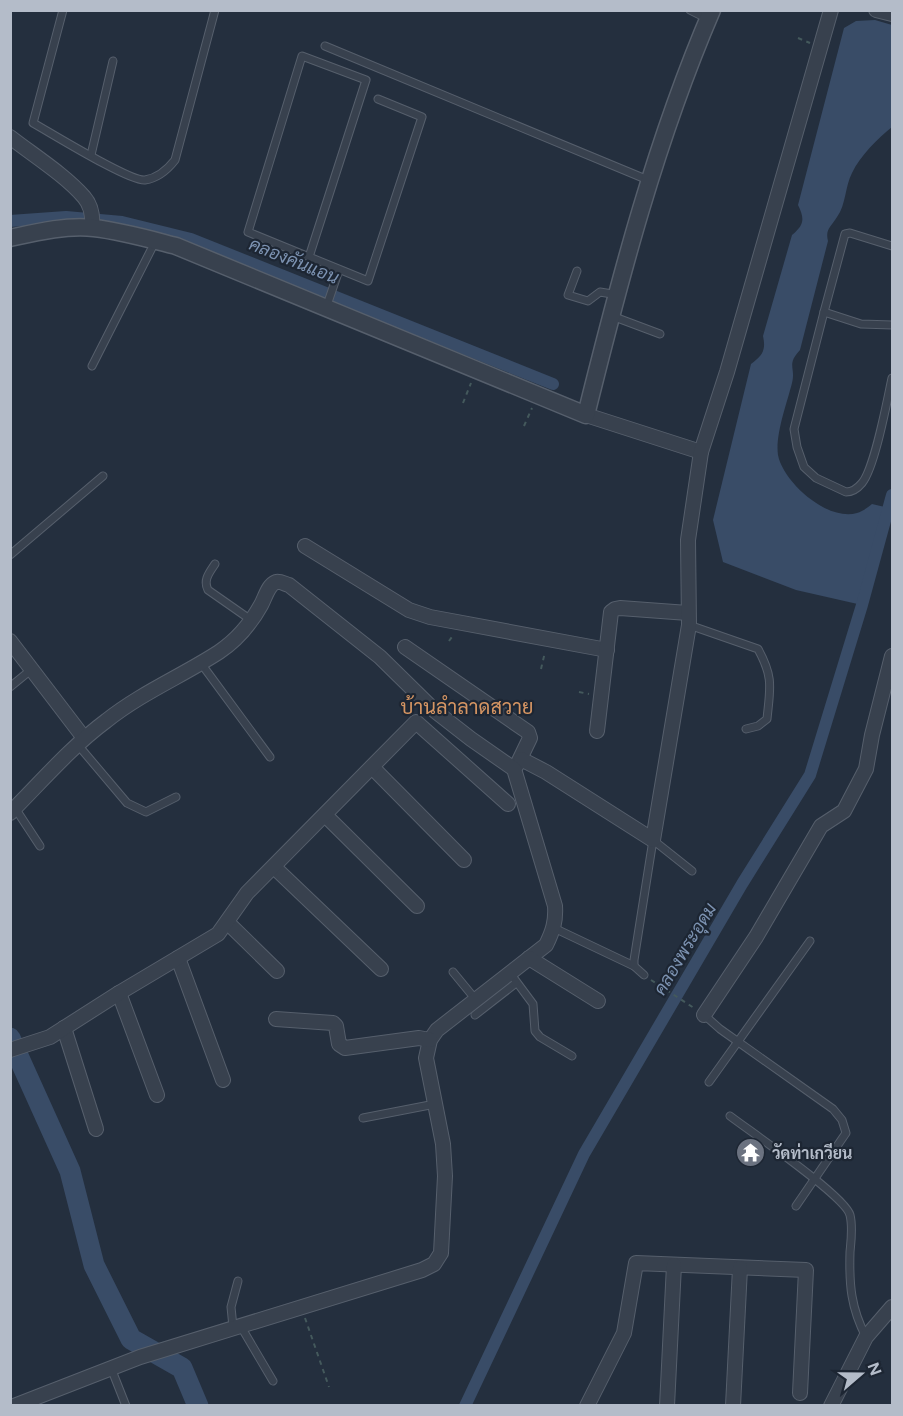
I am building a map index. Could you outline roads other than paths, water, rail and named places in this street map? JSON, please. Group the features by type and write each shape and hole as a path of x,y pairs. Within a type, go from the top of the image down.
{"street":[{"path":"13,811 81,741 107,720 219,651 240,635 271,586 276,582 289,585 380,657 435,711 471,739 518,764 546,771 653,840 689,619 688,540 701,452 728,372 831,10"},
{"path":"876,10 892,15"},
{"path":"586,415 651,181 686,70 710,15"},
{"path":"10,137 84,198 92,219"},
{"path":"10,238 92,219 176,246 586,415 701,452"},
{"path":"305,546 409,610 430,617 548,641 606,650"},
{"path":"597,731 611,612 615,609 689,619"},
{"path":"12,645 32,669 81,741"},
{"path":"14,1406 111,1368 170,1348 422,1270 434,1264 441,1254 445,1176 443,1144 426,1058 430,1040 437,1030 476,1000 513,978 529,958 546,945 554,928 555,906 518,764 530,738 528,732 405,646"},
{"path":"703,1014 756,937 821,826 843,812 866,769 892,656"},
{"path":"10,1050 50,1037 118,993 218,934 247,893 417,722 508,804"},
{"path":"372,767 464,860"},
{"path":"325,815 417,906"},
{"path":"274,867 381,969"},
{"path":"227,922 277,971"},
{"path":"178,958 223,1080"},
{"path":"529,958 598,1001"},
{"path":"118,993 157,1095"},
{"path":"276,1019 333,1023 336,1026 339,1044 345,1048 419,1038 430,1040"},
{"path":"64,1028 96,1129"},
{"path":"587,1406 624,1334 636,1263 806,1270 800,1393"},
{"path":"667,1406 674,1265"},
{"path":"733,1406 740,1268"},
{"path":"831,1406 866,1337 892,1307"}],"lane":[{"path":"63,10 33,123 143,181 157,177 175,160 215,10"},
{"path":"690,10 710,15"},
{"path":"325,46 651,181"},
{"path":"309,257 366,80 302,56 248,232 339,270 368,281 422,117 378,99"},
{"path":"91,155 113,61"},
{"path":"892,246 850,233 845,234 794,429 804,468 816,478 846,492 851,492 861,485 866,477 879,435 892,378"},
{"path":"92,366 156,240"},
{"path":"326,307 339,270"},
{"path":"577,271 568,295 588,301 600,292 618,295"},
{"path":"824,312 861,324 892,325"},
{"path":"612,316 660,334"},
{"path":"10,555 103,476"},
{"path":"214,564 206,578 208,590 251,620"},
{"path":"689,619 758,649 763,657 771,681 767,719 758,726 746,729"},
{"path":"200,663 270,757"},
{"path":"10,687 32,669"},
{"path":"81,741 128,803 136,809 146,812 176,797"},
{"path":"13,811 40,846"},
{"path":"634,966 653,840 692,871"},
{"path":"554,928 634,966 644,975"},
{"path":"710,1082 810,941"},
{"path":"453,972 476,1000"},
{"path":"475,1015 513,978 532,1004 534,1031 572,1056"},
{"path":"703,1014 833,1109 842,1120 846,1133 796,1206"},
{"path":"363,1118 435,1104"},
{"path":"730,1116 815,1179 850,1213 852,1304 866,1337"},
{"path":"238,1281 231,1307 237,1326 273,1381"},
{"path":"111,1368 126,1406"}],"water":[{"path":"875,20 892,25 892,127 881,136 855,167 840,212 828,231 828,241 800,350 792,363 793,378 780,429 778,447 778,455 788,477 808,497 821,506 833,512 845,514 859,512 872,504 889,508 862,605 796,590 723,562 713,520 751,364 763,352 763,336 792,235 802,222 802,214 798,205 844,28 856,21"}],"waterway":[{"name":"คลองคันแอน","path":"10,221 66,217 122,222 191,239 553,384"},
{"name":"คลองพระอุดม","path":"465,1406 584,1154 742,884 810,775 862,605 892,495"},
{"path":"10,1038 70,1171 94,1265 131,1339 182,1368 198,1406"}],"place":[{"name":"วัดท่าเกวียน","path":"751,1153"}],"district":[{"name":"บ้านลำลาดสวาย","path":"467,707"}]}
